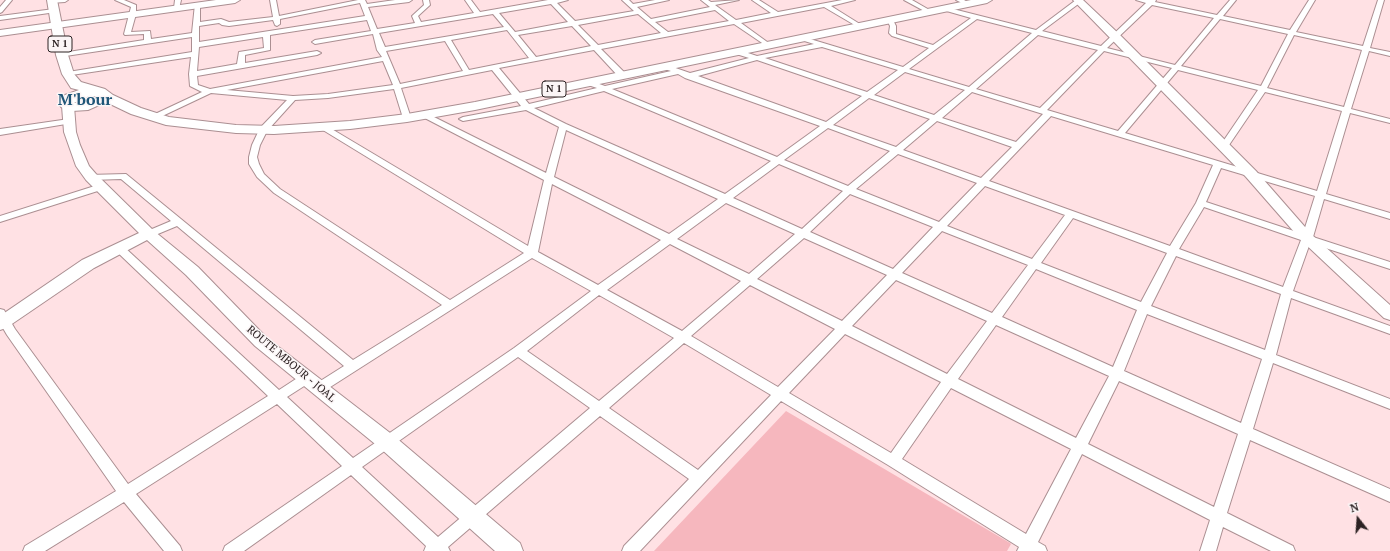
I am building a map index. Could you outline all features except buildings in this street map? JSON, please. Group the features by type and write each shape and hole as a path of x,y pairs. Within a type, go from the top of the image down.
{"highway":[{"name":"N 1","path":"52,4 62,55 68,74 76,85 100,100 166,121 236,129 263,130 322,127 407,118 622,75 670,69 736,51 945,9 964,2 987,0"},
{"path":"69,111 76,85"},
{"path":"69,111 83,94 100,100"},
{"name":"N 1","path":"69,111 100,100"}],"main road":[{"path":"0,34 133,14 178,4 197,5 235,0"},
{"path":"1078,0 1251,174 1307,238 1390,314"},
{"name":"ROUTE MBOUR - JOAL","path":"69,111 70,132 77,153 83,166 96,182 149,234 192,271 261,342 386,442 512,551"},
{"path":"1,319 88,264 149,234"}],"street":[{"path":"1,10 9,0"},
{"path":"0,18 65,0"},
{"path":"118,0 133,4 133,14 127,34 148,32 147,42"},
{"path":"273,0 278,32"},
{"path":"196,25 221,21 226,24 277,18 363,3 409,0"},
{"path":"419,24 414,16 427,5 426,0"},
{"path":"468,1 478,0"},
{"path":"314,42 565,0"},
{"path":"625,0 666,34"},
{"path":"632,6 666,0"},
{"path":"704,0 768,45"},
{"path":"649,21 736,0"},
{"path":"755,0 777,14"},
{"path":"197,5 197,34 193,74 194,86 210,91 293,98 328,96 397,86 596,47 736,22 829,3 852,0"},
{"path":"907,0 930,12"},
{"path":"119,248 353,466 437,549 473,516 683,338 748,279 803,233 849,190 972,89 1036,33 1078,0"},
{"path":"1138,0 1152,1 1219,18 1390,54"},
{"path":"1120,134 1233,0"},
{"path":"1224,146 1263,89 1292,33 1312,0"},
{"path":"468,1 478,14"},
{"path":"552,1 622,75"},
{"path":"630,551 1018,146 1045,112 1102,49 1152,1"},
{"path":"1208,551 1269,357 1287,292 1307,238 1381,1"},
{"path":"363,3 397,86 407,118"},
{"path":"829,3 860,26"},
{"path":"945,9 1390,121"},
{"path":"495,12 534,59"},
{"path":"381,50 447,39 574,24 639,12"},
{"path":"196,45 368,18"},
{"path":"231,551 518,351 777,160 976,18"},
{"path":"890,20 893,26 892,33 894,35 934,47"},
{"path":"311,27 314,42 322,57 331,66 322,70"},
{"path":"62,55 197,34"},
{"path":"241,66 242,54 268,50 266,34"},
{"path":"800,38 1390,216"},
{"path":"447,39 467,72"},
{"path":"688,76 757,58 824,45"},
{"path":"736,51 1018,146"},
{"path":"68,74 195,54"},
{"path":"193,74 241,66 322,57"},
{"path":"156,118 210,91 385,59"},
{"path":"494,67 517,96 528,106 564,126 1390,496"},
{"path":"463,119 605,89 670,69 1390,330"},
{"path":"588,82 849,190 1144,308 1390,404"},
{"path":"293,98 263,130 253,151 254,164 260,175 277,191 450,305"},
{"path":"0,132 69,111"},
{"path":"423,115 1287,551"},
{"path":"31,551 279,397 352,367 532,253 549,178 564,126"},
{"path":"322,127 532,253 683,338 893,462 1031,549 1079,446 1117,374 1144,308 1173,251 1201,203 1218,164"},
{"path":"0,219 96,182 123,176 352,367"},
{"path":"1201,203 1390,266"},
{"path":"893,462 949,381 1071,214"},
{"path":"149,234 178,222"},
{"path":"1,319 126,493 174,551"},
{"path":"518,351 699,478"}],"shaded area":[{"path":"786,411 1010,543 1011,544 1007,551 654,551"}],"district":[{"name":"M'bour","path":"85,100"}]}
